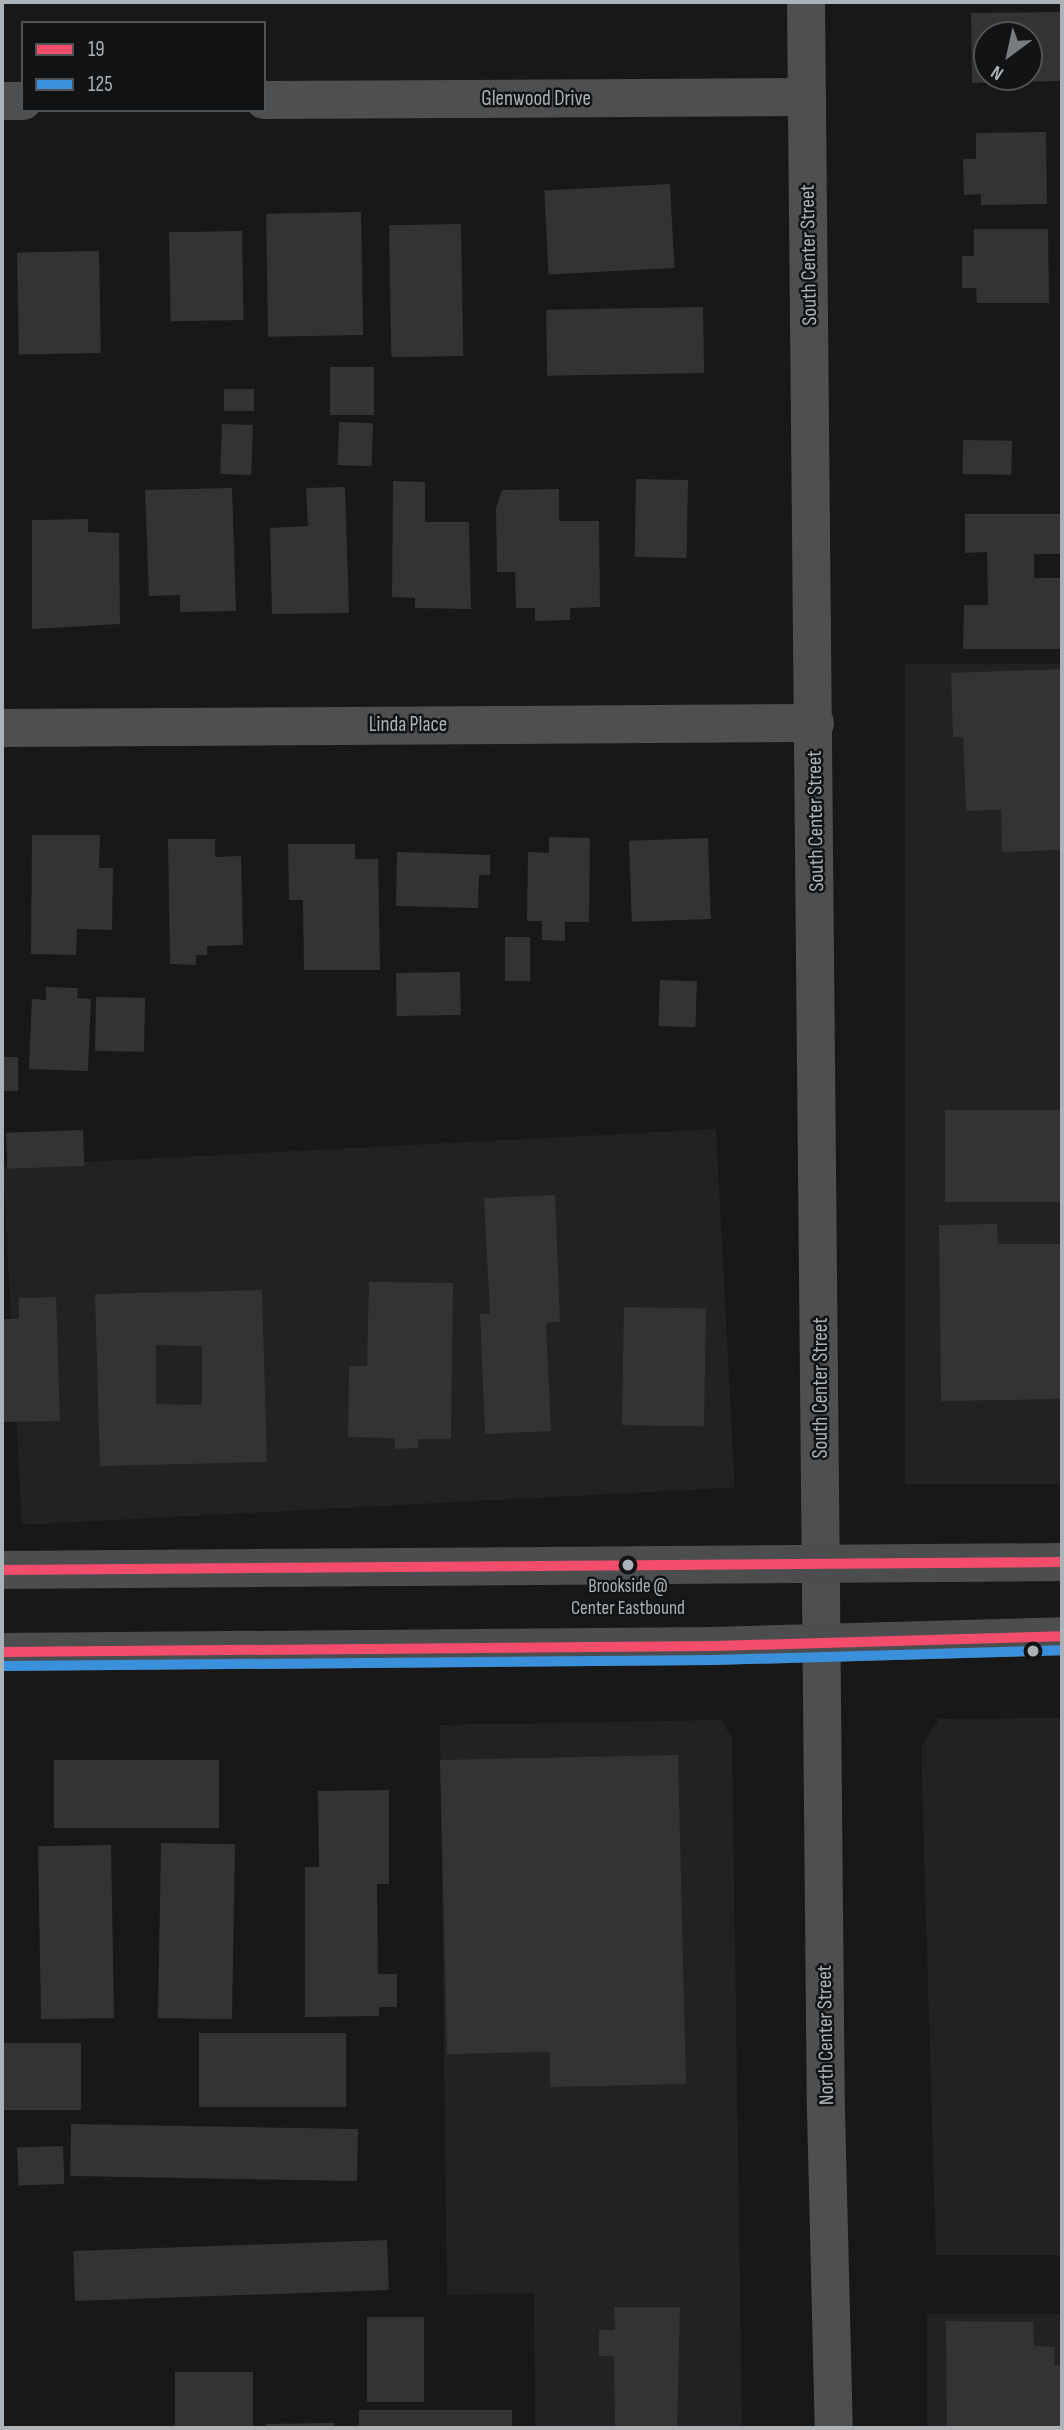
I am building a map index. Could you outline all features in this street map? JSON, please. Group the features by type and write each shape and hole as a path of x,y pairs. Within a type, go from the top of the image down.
{"main road":[{"path":"2,1570 1062,1562"},
{"path":"2,1652 1062,1636"}],"street":[{"name":"South Center Street","path":"806,2 823,1641"},
{"name":"Glenwood Drive","path":"266,100 807,97"},
{"path":"2,101 21,101"},
{"name":"Linda Place","path":"2,728 815,723"},
{"name":"North Center Street","path":"823,1641 834,2428"}],"shaded area":[{"path":"905,664 1062,664 1062,1484 905,1484"},
{"path":"716,1129 735,1488 22,1525 3,1166"},
{"path":"1062,1718 1062,2255 936,2255 921,1747 939,1719"},
{"path":"721,1720 732,1738 742,2428 535,2428 534,2293 447,2295 440,1725"},
{"path":"927,2314 1062,2314 1062,2428 927,2428"}],"building":[{"path":"1062,12 1062,81 1043,81 1043,21 973,21 972,83 971,13"},
{"path":"1046,132 1047,204 981,205 981,194 964,195 963,159 976,159 976,133"},
{"path":"670,184 674,268 549,274 544,191"},
{"path":"361,212 363,335 268,337 266,214"},
{"path":"461,224 463,356 391,357 389,225"},
{"path":"974,229 1048,229 1049,303 977,303 976,288 962,288 962,256 974,256"},
{"path":"242,231 244,320 171,321 169,232"},
{"path":"99,251 101,353 19,354 17,252"},
{"path":"703,307 704,373 547,376 546,310"},
{"path":"330,367 374,367 374,415 330,415"},
{"path":"224,389 254,389 254,411 224,411"},
{"path":"339,422 373,423 371,466 337,465"},
{"path":"222,424 253,425 251,475 220,474"},
{"path":"963,440 1012,441 1011,475 962,474"},
{"path":"636,479 688,480 687,558 635,557"},
{"path":"393,481 425,482 425,522 469,522 471,609 415,608 415,598 392,597"},
{"path":"345,487 349,613 272,614 270,528 308,526 306,488"},
{"path":"232,488 236,611 180,612 180,595 149,596 145,490"},
{"path":"559,489 559,521 599,521 600,607 570,608 570,620 535,621 535,608 516,608 515,572 497,572 496,508 502,490"},
{"path":"965,514 1062,514 1062,554 1034,554 1034,578 1062,578 1062,649 963,649 964,605 988,605 987,552 965,553"},
{"path":"88,519 88,532 119,533 120,624 32,629 32,520"},
{"path":"1062,669 1062,850 1002,852 1001,810 966,811 963,737 953,737 951,673"},
{"path":"32,835 100,835 99,868 113,868 112,930 77,929 76,955 31,954"},
{"path":"549,837 590,838 589,922 565,922 565,941 542,940 542,921 527,921 528,852 549,853"},
{"path":"708,838 711,919 632,922 629,841"},
{"path":"168,839 215,839 215,857 241,856 243,945 207,946 207,955 196,955 196,965 170,964"},
{"path":"288,844 355,844 355,859 378,859 380,970 304,970 303,900 289,900"},
{"path":"397,852 490,855 490,875 479,875 478,908 396,906"},
{"path":"505,937 530,937 530,981 505,981"},
{"path":"460,972 461,1015 397,1016 396,973"},
{"path":"660,980 697,981 695,1027 658,1026"},
{"path":"46,987 78,988 77,998 91,999 88,1071 29,1069 32,999 46,1000"},
{"path":"96,997 145,998 144,1052 95,1051"},
{"path":"2,1057 18,1057 18,1091 2,1091"},
{"path":"945,1110 1062,1110 1062,1202 945,1202"},
{"path":"83,1130 84,1166 7,1169 6,1133"},
{"path":"555,1195 560,1322 546,1323 551,1431 485,1434 480,1314 490,1314 484,1198"},
{"path":"997,1224 998,1244 1062,1244 1062,1399 941,1401 939,1225"},
{"path":"369,1282 453,1283 451,1439 418,1439 418,1448 395,1449 395,1438 348,1437 349,1366 367,1366"},
{"path":"262,1290 267,1462 100,1466 95,1294","holes":["156,1345 202,1346 202,1405 156,1404"]},
{"path":"56,1297 60,1421 2,1422 2,1319 19,1319 19,1298"},
{"path":"624,1307 706,1308 704,1426 622,1425"},
{"path":"678,1755 686,2084 550,2087 550,2052 447,2054 440,1760"},
{"path":"54,1760 219,1760 219,1828 54,1828"},
{"path":"389,1790 389,1884 377,1884 378,1974 397,1974 397,2007 379,2007 379,2016 305,2017 305,1867 319,1867 318,1791"},
{"path":"161,1843 235,1844 232,2019 158,2018"},
{"path":"111,1845 114,2018 41,2019 38,1846"},
{"path":"199,2033 346,2033 346,2107 199,2107"},
{"path":"2,2043 81,2043 81,2110 2,2110"},
{"path":"71,2124 358,2129 357,2181 70,2176"},
{"path":"63,2146 64,2184 18,2186 17,2148"},
{"path":"387,2240 389,2290 75,2301 73,2251"},
{"path":"614,2307 680,2307 677,2428 615,2428 614,2356 599,2356 599,2330 615,2330"},
{"path":"367,2317 424,2317 424,2402 367,2402"},
{"path":"946,2321 1033,2322 1034,2346 1055,2347 1054,2365 1062,2365 1062,2428 947,2428"},
{"path":"175,2372 253,2372 253,2428 175,2428"},
{"path":"359,2410 512,2410 512,2428 359,2428"},
{"path":"334,2423 334,2428 266,2428 266,2424"}],"transit line":[{"name":"19","path":"2,1570 1062,1562"},
{"name":"19","path":"2,1652 713,1646 1062,1636"},
{"name":"125","path":"2,1666 713,1660 1062,1650"}],"place":[{"name":"Brookside @ Center Eastbound","path":"628,1565"}]}
